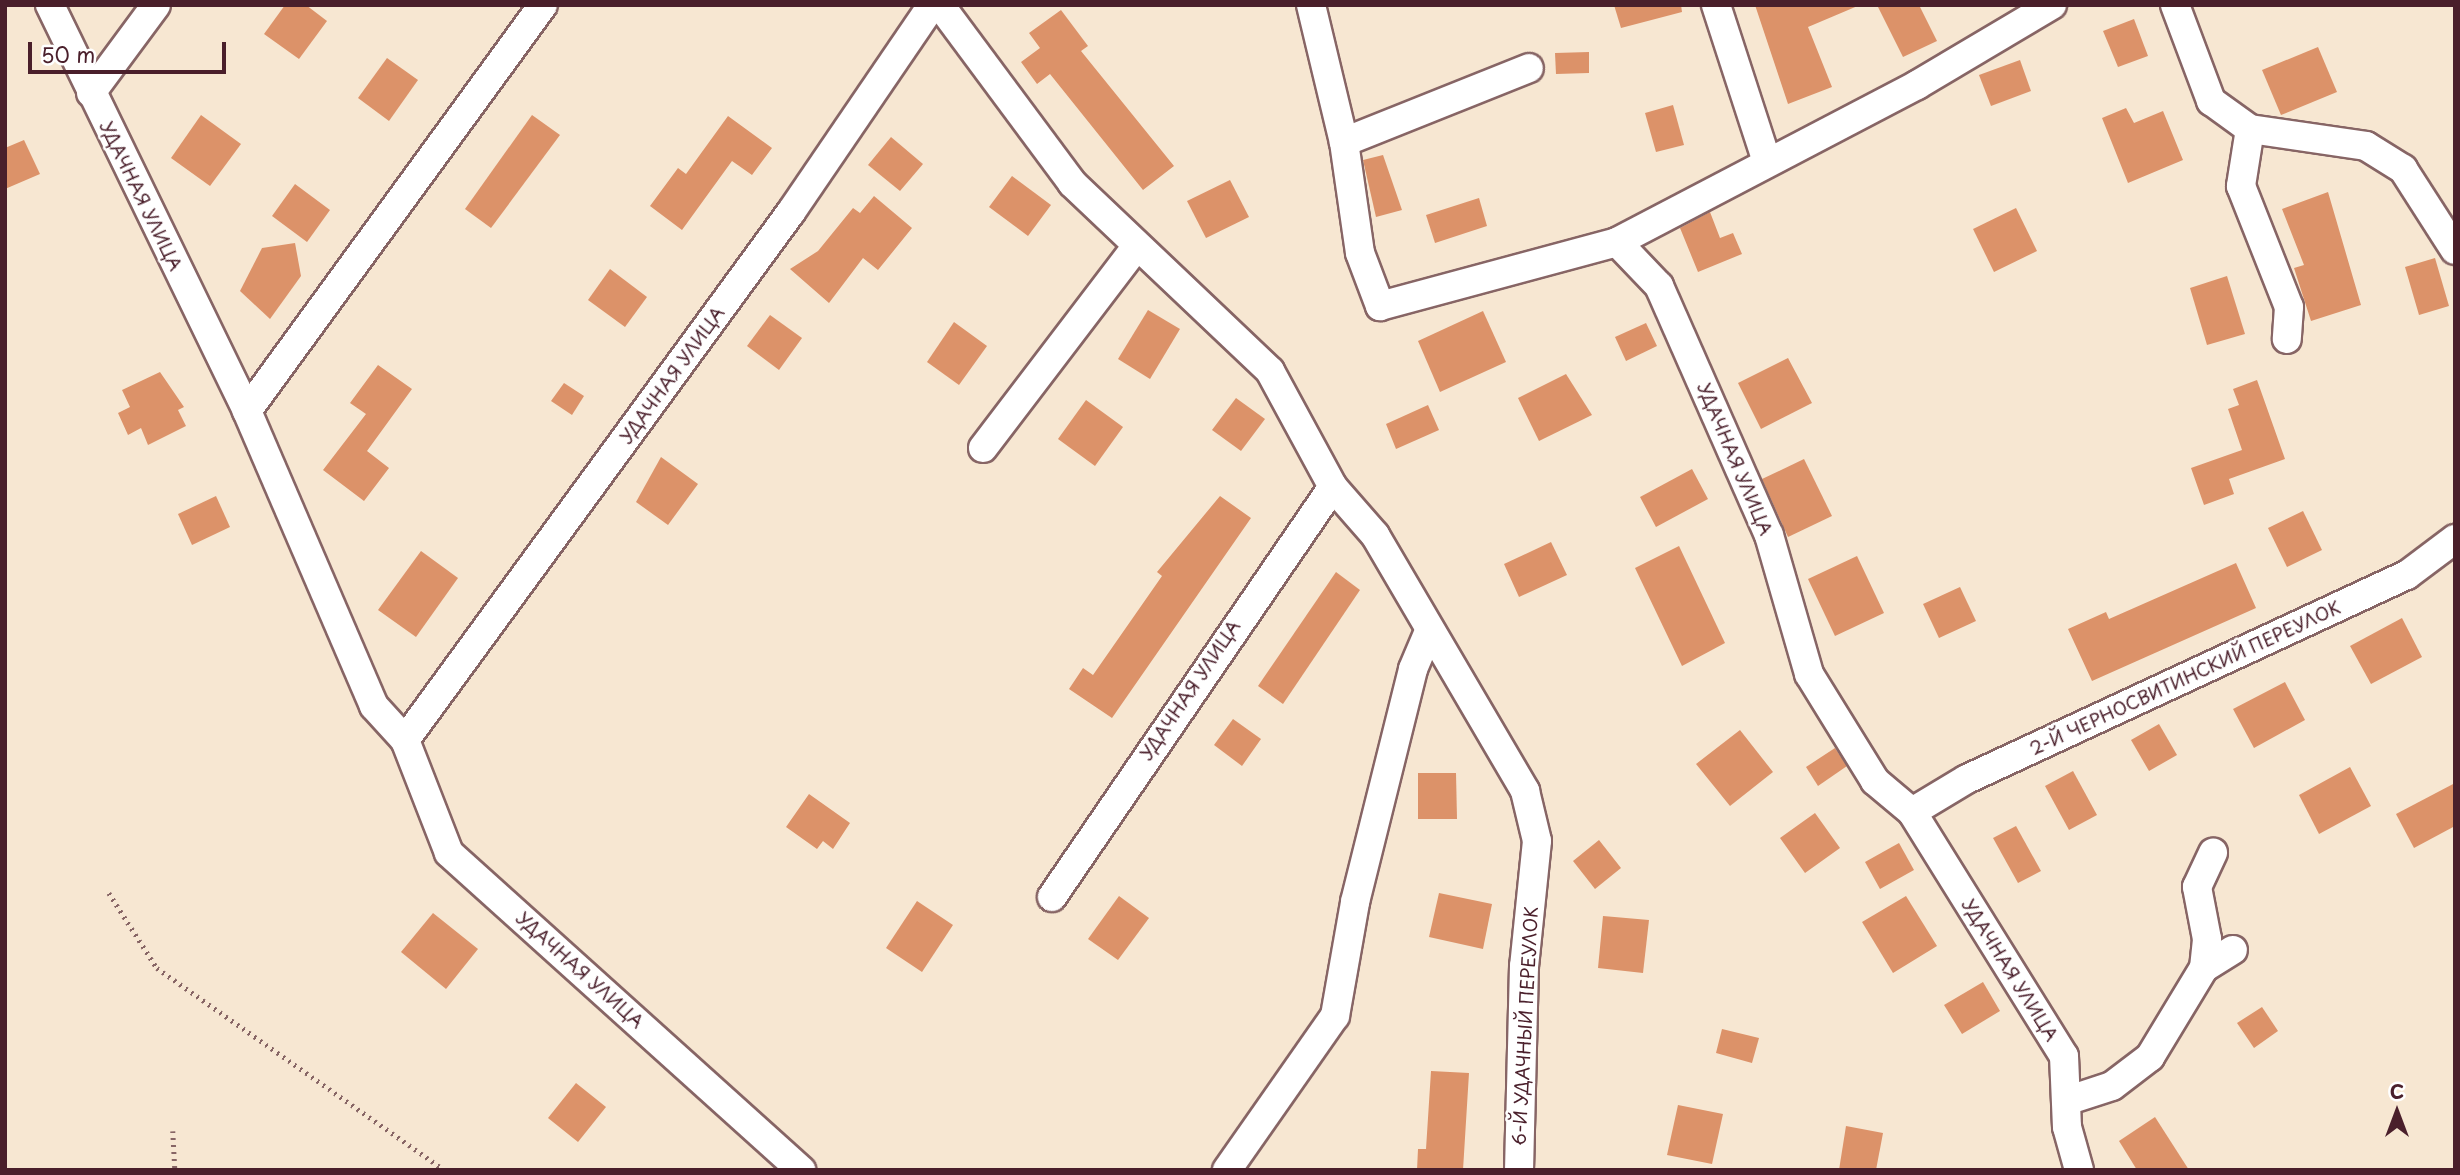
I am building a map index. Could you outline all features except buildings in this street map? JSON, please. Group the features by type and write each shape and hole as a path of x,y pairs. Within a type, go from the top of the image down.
{"street":[{"name":"УДАЧНАЯ УЛИЦА","path":"50,5 247,411 374,706 405,740 449,853 801,1170"},
{"path":"91,93 156,5"},
{"path":"247,411 543,5"},
{"name":"УДАЧНАЯ УЛИЦА","path":"405,740 791,212 932,5"},
{"path":"940,5 1072,184 1270,371 1333,486 1375,535 1428,635 1413,669 1355,902 1335,1016 1227,1170"},
{"path":"1311,5 1344,142 1360,253 1380,306 1617,242 1917,85 2052,5"},
{"path":"1716,5 1767,162"},
{"path":"2175,5 2211,101 2250,129 2366,146 2403,169 2453,239"},
{"path":"1344,142 1530,68"},
{"path":"2250,129 2241,186 2289,307 2287,338"},
{"name":"УДАЧНАЯ УЛИЦА","path":"1617,242 1659,286 1695,365 1769,535 1809,674 1875,781 1912,812 2064,1056 2066,1101 2079,1170"},
{"path":"983,448 1136,247"},
{"name":"УДАЧНАЯ УЛИЦА","path":"1052,897 1333,486"},
{"name":"2-Й ЧЕРНОСВИТИНСКИЙ ПЕРЕУЛОК","path":"1912,812 1966,779 2407,575 2455,539"},
{"name":"6-Й УДАЧНЫЙ ПЕРЕУЛОК","path":"1428,635 1525,791 1537,841 1524,966 1518,1170"},
{"path":"2066,1101 2112,1086 2150,1057 2204,968 2207,939 2197,887 2213,852"},
{"path":"2204,968 2233,950"}],"path":[{"path":"109,893 157,968 444,1170"},
{"path":"173,1131 175,1170"}]}
